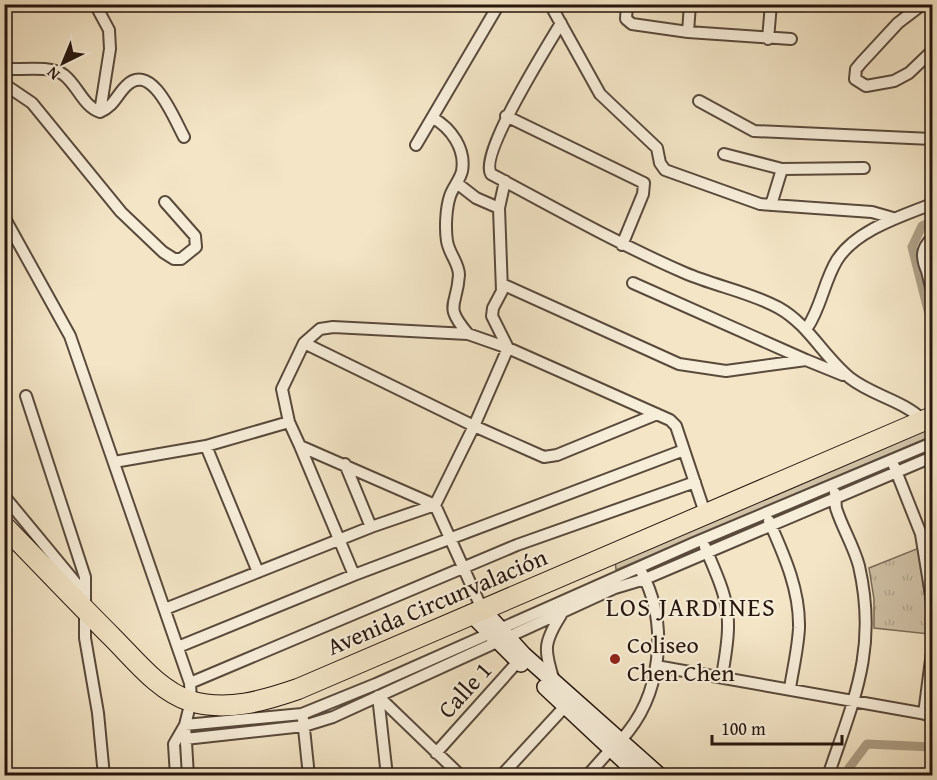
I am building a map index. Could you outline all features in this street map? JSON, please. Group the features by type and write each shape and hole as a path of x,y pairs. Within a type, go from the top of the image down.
{"highway":[{"name":"Avenida Circunvalación","path":"4,526 85,602 157,680 175,694 190,692 217,705 242,705 265,701 298,689 928,419"}],"street":[{"path":"95,4 109,30 110,49 100,112"},
{"path":"416,145 499,4"},
{"path":"550,4 600,94 657,148 660,163 665,170 714,189 771,205 872,212 893,218"},
{"path":"627,4 626,19 629,23 688,32 791,39"},
{"path":"688,32 690,4"},
{"path":"768,39 771,4"},
{"path":"923,4 898,23 861,63 854,75 855,79 866,86 894,81 909,73 933,51"},
{"path":"561,23 506,116 488,168 490,174 622,245 687,274 778,308 807,328 827,356 851,379"},
{"path":"4,69 54,70 65,76 93,110 100,112 111,107 127,85 140,80 149,82 159,90 184,137"},
{"path":"4,84 32,103 121,212 163,252 174,259 181,259 196,247 195,236 165,202"},
{"path":"699,101 754,130 933,139"},
{"path":"506,116 644,183 643,194 622,245"},
{"path":"433,118 445,124 459,148 462,170 447,206 447,241 458,266 459,276 452,307 454,316 468,334"},
{"path":"724,154 782,169 864,168"},
{"path":"771,205 782,169"},
{"path":"505,181 499,208 502,291 493,308 492,316 508,348"},
{"path":"458,184 476,198 499,208"},
{"path":"807,328 836,261 844,251 893,218 933,204"},
{"path":"4,217 70,336 178,647 190,692 184,725 188,776"},
{"path":"933,238 923,249 922,260 930,272 933,291"},
{"path":"633,283 851,379 928,419"},
{"path":"502,284 679,364 726,371 806,360"},
{"path":"354,575 289,423 282,389 304,343 320,329 333,327 468,334 508,348 670,420 676,426 706,516"},
{"path":"304,343 474,426 548,458 657,414"},
{"path":"165,609 371,527 435,505 474,426 508,348"},
{"path":"26,396 39,442 85,577 85,638 98,713 104,776"},
{"path":"114,462 206,446 289,423"},
{"path":"184,725 302,714 500,635 562,615 615,588 645,579 771,525 832,502 933,443"},
{"path":"206,446 258,572"},
{"path":"300,446 435,505 449,541 464,568 476,611 521,658 616,745 660,776"},
{"path":"178,647 354,575 449,541 684,450"},
{"path":"185,739 304,726 333,717 574,596 765,512 826,487 933,457"},
{"path":"345,464 371,527"},
{"path":"894,467 921,534 933,601"},
{"path":"190,692 517,545 695,482"},
{"path":"826,487 858,564 865,600 867,631 855,700 828,776"},
{"path":"4,496 85,602"},
{"path":"765,512 791,574 797,598 799,628 790,688"},
{"path":"701,540 727,599 730,615 722,676"},
{"path":"587,776 636,721 656,666 660,643 659,621 640,568"},
{"path":"554,682 545,649 547,637 574,596"},
{"path":"656,666 790,688 928,715 933,652"},
{"path":"521,658 554,682 569,702"},
{"name":"Calle 1","path":"436,753 521,658"},
{"path":"376,684 387,776"},
{"path":"378,696 461,776"},
{"path":"501,776 569,702"},
{"path":"302,714 309,776"},
{"path":"176,776 174,744 184,725"},
{"path":"616,745 640,776"}],"green space":[{"path":"932,425 932,436 616,570 615,559"},
{"path":"919,548 929,634 874,628 874,599 869,568"}],"waterway":[{"path":"932,222 922,226 912,247 932,326"},
{"path":"849,776 849,768 867,744 932,747"}],"place":[{"name":"Coliseo Chen Chen","path":"615,659"}],"district":[{"name":"LOS JARDINES","path":"691,607"}]}
